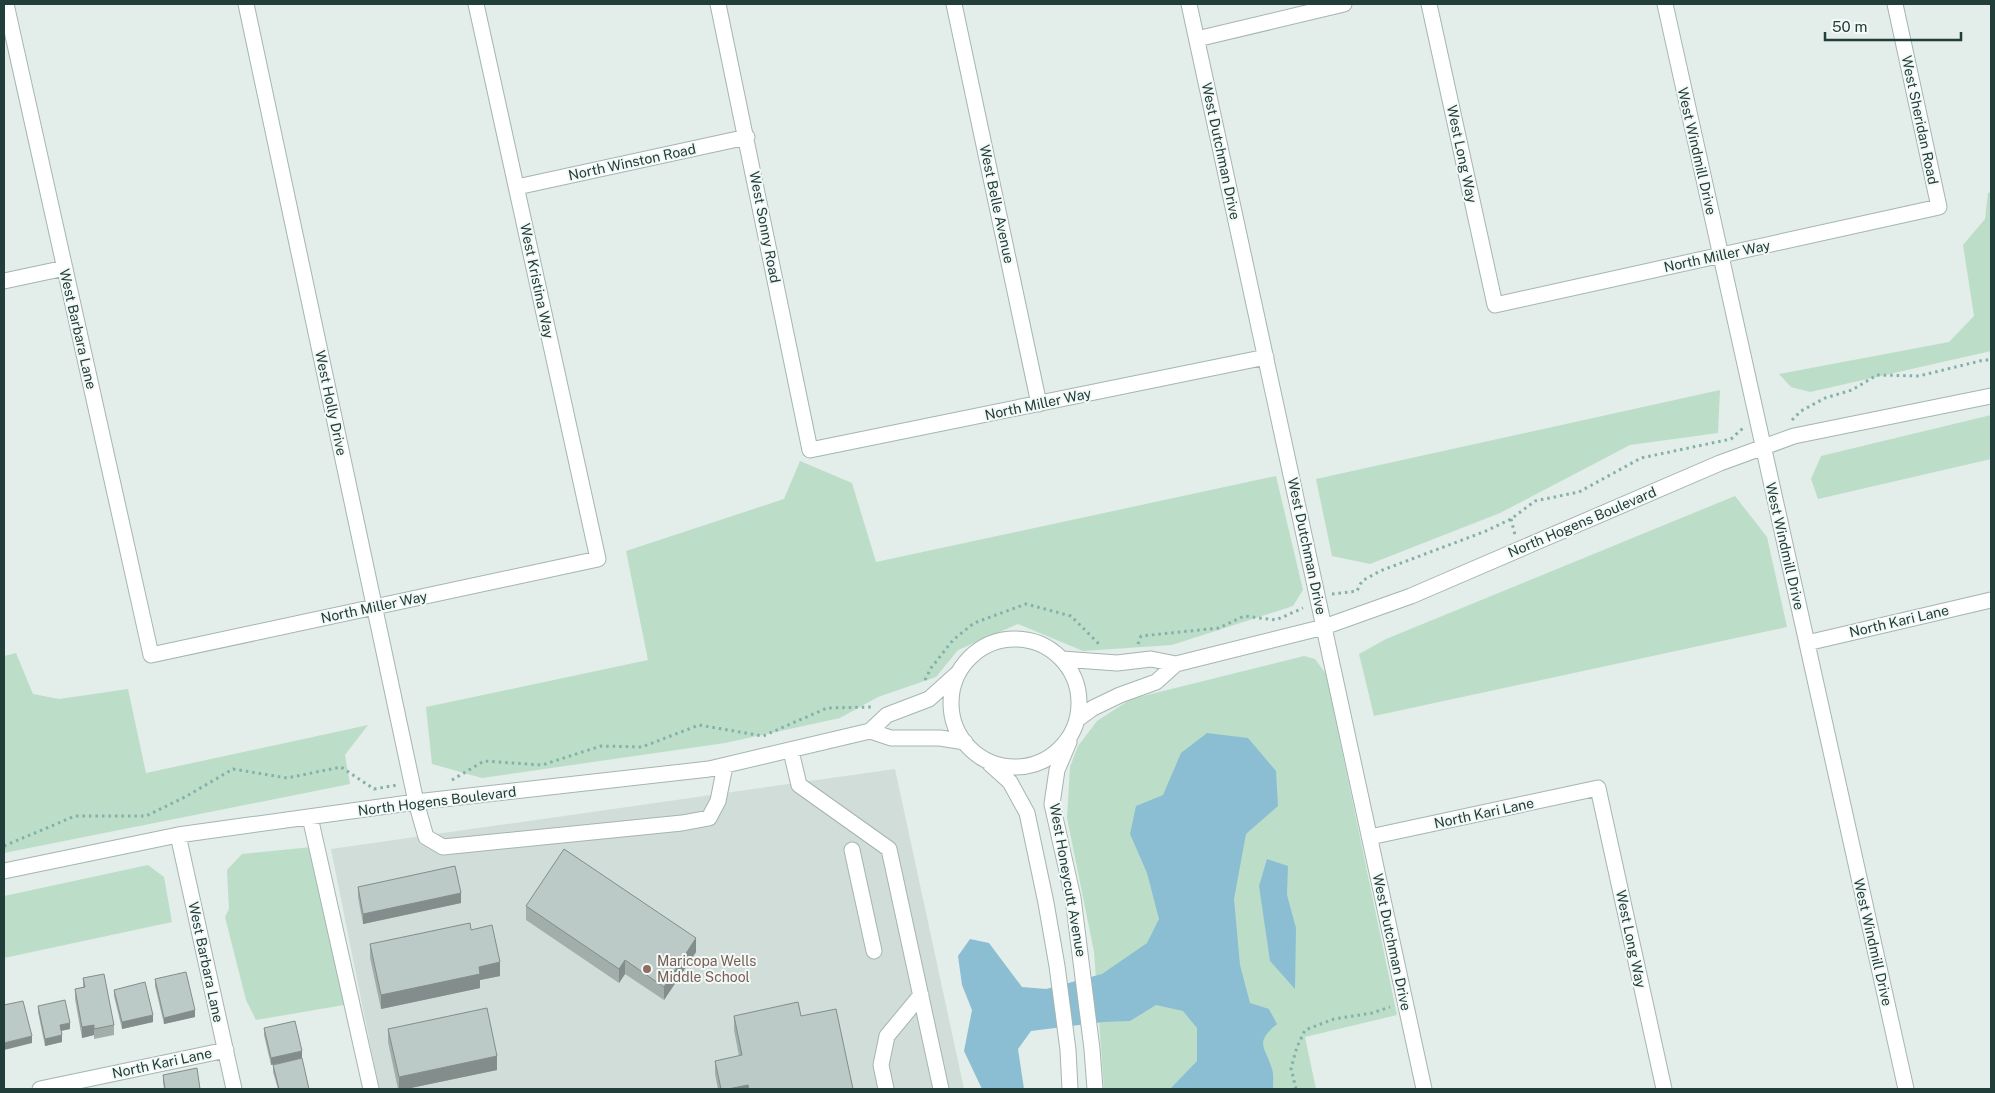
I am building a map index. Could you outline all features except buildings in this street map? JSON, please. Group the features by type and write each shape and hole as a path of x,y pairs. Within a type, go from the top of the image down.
{"street":[{"name":"West Barbara Lane","path":"6,4 151,655"},
{"name":"West Holly Drive","path":"246,4 416,802 426,837 443,847 682,823 708,818 718,801 725,766"},
{"name":"West Kristina Way","path":"476,4 598,559"},
{"name":"West Sonny Road","path":"718,4 747,137 810,450"},
{"name":"West Belle Avenue","path":"954,4 1039,404"},
{"name":"West Dutchman Drive","path":"1189,4 1424,1089"},
{"path":"1197,39 1344,4"},
{"name":"West Long Way","path":"1429,4 1495,305"},
{"name":"West Windmill Drive","path":"1664,4 1906,1089"},
{"name":"West Sheridan Road","path":"1895,4 1939,208"},
{"name":"North Winston Road","path":"517,187 747,137"},
{"name":"North Miller Way","path":"1495,305 1939,208"},
{"path":"4,282 65,268"},
{"name":"North Miller Way","path":"810,450 1266,357"},
{"name":"North Hogens Boulevard","path":"1062,659 1117,663 1151,658 1176,664 1324,627 1411,596 1763,446 1794,436 1991,396"},
{"name":"North Miller Way","path":"151,655 598,559"},
{"name":"North Kari Lane","path":"1807,643 1991,600"},
{"path":"1007,639 1027,639 1046,646 1062,659 1074,677 1079,697 1075,726 1060,749 1044,760 1031,764 1004,766 985,759 965,742 956,726 952,708 953,690 959,672 971,656 988,644 1007,639"},
{"name":"North Hogens Boulevard","path":"1075,726 1093,708 1120,695 1156,682 1176,664"},
{"name":"North Hogens Boulevard","path":"4,872 178,835 416,802 725,766 792,751 870,730 887,715 929,699 959,672"},
{"name":"West Honeycutt Avenue","path":"1075,726 1057,770 1052,804 1073,898 1092,1049 1095,1089"},
{"path":"870,730 891,738 940,738 965,742"},
{"path":"792,751 800,785 889,849 941,1089"},
{"name":"West Honeycutt Avenue","path":"985,759 1010,782 1026,813 1046,903 1057,966 1068,1050 1070,1089"},
{"name":"West Long Way","path":"1598,788 1664,1089"},
{"name":"North Kari Lane","path":"1370,837 1598,788"},
{"path":"310,817 371,1089"},
{"name":"West Barbara Lane","path":"178,835 234,1089"},
{"path":"852,850 874,951"},
{"path":"886,1089 881,1065 887,1036 921,995"},
{"name":"North Kari Lane","path":"40,1089 226,1050"}],"path":[{"path":"1791,421 1801,411 1825,398 1852,390 1877,375 1919,376 1984,360 1991,360"},
{"path":"1132,661 1141,636 1219,628 1244,616 1276,620 1301,610 1318,596 1357,591 1362,582 1380,571 1486,531 1512,519 1535,501 1579,492 1641,458 1731,439 1756,416"},
{"path":"923,684 931,668 953,640 974,623 1026,604 1071,616 1099,645 1105,647"},
{"path":"449,782 484,761 542,765 601,746 642,747 699,725 763,736 827,708 873,707"},
{"path":"4,846 75,816 146,816 185,797 234,769 287,778 341,767 374,789 412,782"},
{"path":"1296,1089 1291,1068 1297,1047 1306,1030 1334,1019 1372,1013 1405,1002"}],"shaded area":[{"name":"Maricopa Wells Middle School","path":"895,769 964,1089 379,1089 331,849"}],"green space":[{"path":"1991,192 1991,351 1810,392 1791,387 1779,374 1949,342 1974,316 1963,245 1985,219 1988,193"},
{"path":"1720,390 1718,433 1630,445 1500,513 1370,564 1332,556 1316,479"},
{"path":"1991,415 1991,459 1818,499 1811,479 1821,456"},
{"path":"800,461 852,483 876,562 1276,476 1303,590 1293,606 1172,645 1083,651 1018,624 958,650 936,677 878,697 840,718 725,743 482,778 432,764 426,707 648,660 626,551 784,499"},
{"path":"1735,496 1767,537 1787,627 1374,716 1359,654 1386,639"},
{"path":"16,653 33,694 59,699 128,689 146,773 368,725 345,755 350,784 4,853 4,656"},
{"path":"1304,656 1315,659 1326,674 1397,1015 1305,1037 1316,1089 1104,1089 1094,952 1067,818 1070,767 1078,746 1097,721 1131,699"},
{"path":"312,847 344,1005 256,1020 246,1000 225,917 229,909 227,870 242,854"},
{"path":"148,865 164,877 172,922 4,958 4,896"}],"water":[{"path":"1207,733 1248,738 1276,771 1278,806 1246,834 1234,899 1240,965 1250,1003 1269,1009 1277,1024 1270,1030 1263,1041 1264,1050 1273,1071 1273,1089 1170,1089 1197,1061 1197,1028 1183,1011 1156,1005 1130,1021 1103,1022 1031,1031 1018,1049 1024,1089 982,1089 964,1051 972,1010 962,985 958,956 970,939 989,943 1022,987 1046,989 1102,974 1147,943 1159,919 1147,873 1130,834 1136,806 1163,795 1181,753"},
{"path":"1267,859 1288,866 1287,895 1296,928 1295,989 1270,961 1259,886"}],"place":[{"name":"Maricopa Wells Middle School","path":"647,969"}]}
